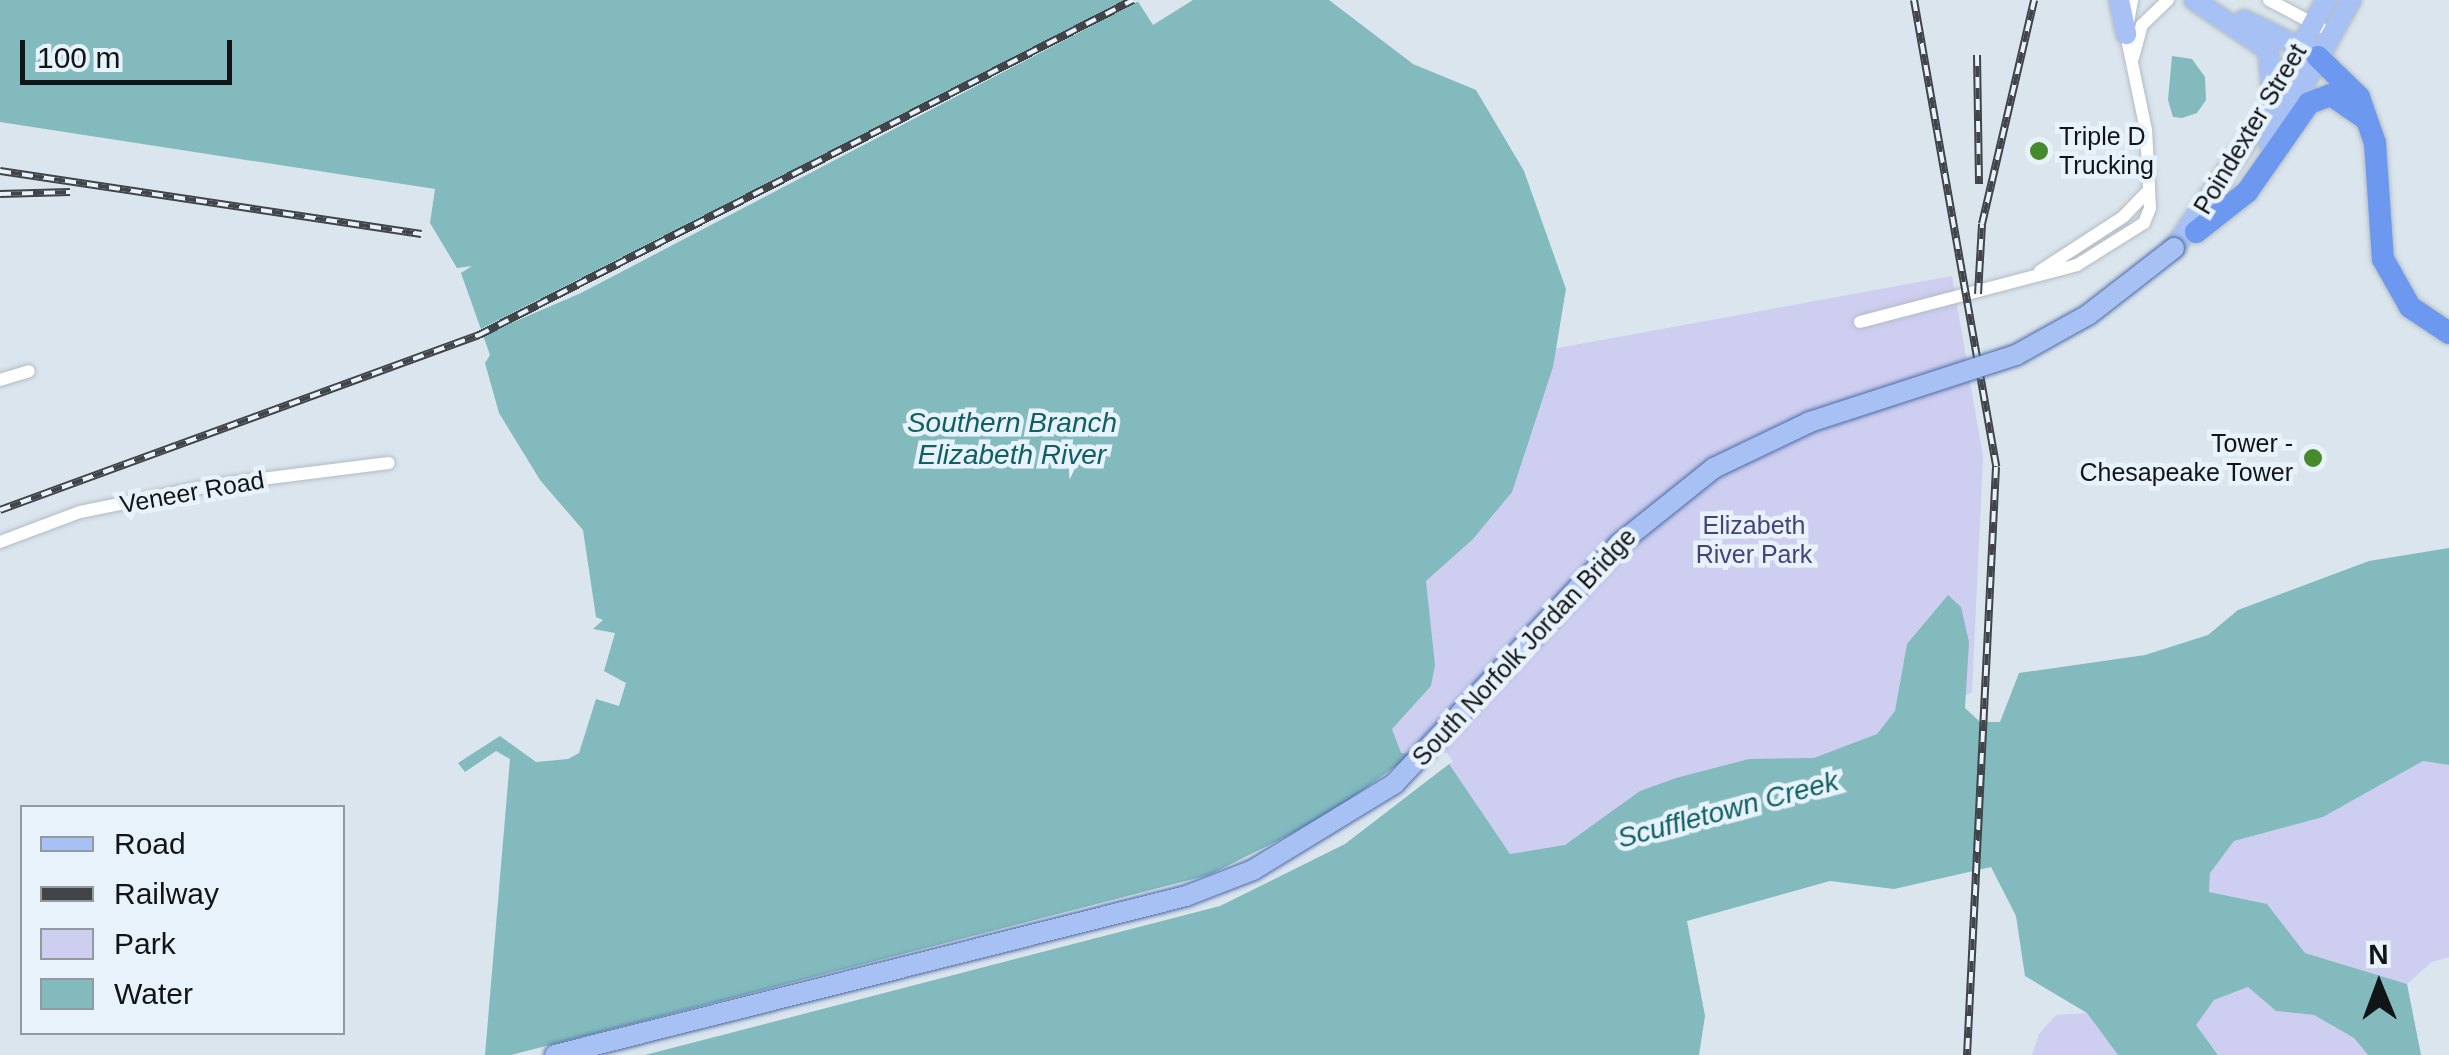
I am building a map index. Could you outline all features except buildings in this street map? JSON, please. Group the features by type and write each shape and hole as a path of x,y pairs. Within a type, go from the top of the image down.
{"highway":[{"path":"2310,52 2344,75 2366,118 2378,160 2383,259 2410,307 2449,333"},
{"path":"2196,232 2247,192 2309,103 2330,95 2366,118"}],"main road":[{"path":"2120,0 2126,34"},
{"path":"2196,0 2310,52"},
{"path":"2196,0 2268,50 2271,102"},
{"name":"Poindexter Street","path":"2174,248 2196,232 2262,159 2322,28 2326,0"},
{"name":"Poindexter Street","path":"2322,28 2351,0"},
{"name":"Poindexter Street","path":"2174,248 2271,102 2310,52"},
{"name":"South Norfolk Jordan Bridge","path":"555,1055 1186,896 1253,870 1394,784 1619,544 1714,468 1810,422 2016,356 2088,316 2174,248"}],"street":[{"path":"1860,322 2034,275 2123,217 2149,190 2144,106 2126,34 2132,0"},
{"path":"2133,61 2142,25 2168,0"},
{"path":"2269,0 2322,28"},
{"path":"0,380 29,371"},
{"name":"Veneer Road","path":"0,542 80,512 214,485 390,463"}],"green space":[{"name":"Elizabeth River Park","path":"1952,276 1983,457 1972,692 1892,741 1569,850 1505,859 1393,753 1388,731 1420,581 1547,350"},
{"path":"2423,761 2449,765 2449,957 2432,962 2407,984 2305,953 2267,904 2209,893 2210,873 2234,841 2323,817"},
{"path":"2248,987 2276,1011 2314,1015 2354,1038 2368,1055 2219,1055 2195,1025 2214,1000"},
{"path":"2087,1013 2118,1055 2032,1055 2039,1034 2056,1015"}],"water":[{"name":"Southern Branch Elizabeth River","path":"0,0 1137,0 1153,25 1193,0 1329,0 1413,64 1476,90 1524,171 1566,289 1553,367 1512,492 1473,539 1426,581 1435,665 1431,686 1392,729 1401,753 1445,758 1510,854 1565,845 1640,791 1676,778 1749,759 1814,758 1877,734 1895,711 1907,644 1948,595 1961,607 1969,642 1965,708 1980,722 2000,722 2019,673 2145,655 2208,635 2238,610 2369,561 2449,548 2449,765 2423,761 2323,817 2234,841 2210,873 2209,892 2267,904 2305,953 2407,984 2421,1055 2368,1055 2354,1038 2314,1015 2276,1011 2248,987 2214,1000 2196,1025 2218,1055 2118,1055 2087,1013 2025,976 2016,916 1991,867 1894,889 1830,881 1687,921 1705,1016 1699,1055 485,1055 510,759 496,751 465,772 458,763 500,736 536,762 568,759 579,753 596,699 619,706 626,683 604,671 615,633 593,629 603,620 596,617 583,530 540,480 499,413 485,363 490,355 461,273 472,266 457,268 430,223 435,189 0,122"},
{"path":"2172,56 2192,59 2205,77 2206,100 2197,113 2182,118 2173,117 2168,100"}],"pier":[{"path":"1126,0 1141,0 581,293 479,337 477,331"},
{"path":"1418,750 1447,753 1453,761 1345,844 1220,906 645,1055 511,1055 1209,875 1327,816"}],"railway":[{"path":"0,510 479,335 1133,0"},
{"path":"1914,0 1996,467 1967,1055"},
{"path":"1978,294 1982,224 2034,0"},
{"path":"1977,55 1979,184"},
{"path":"0,171 421,234"},
{"path":"0,194 70,192"}],"place":[{"name":"Triple D Trucking","path":"2039,151"},
{"name":"Tower - Chesapeake Tower","path":"2313,458"}],"water label":[{"name":"Scuffletown Creek","path":"1728,810"}]}
